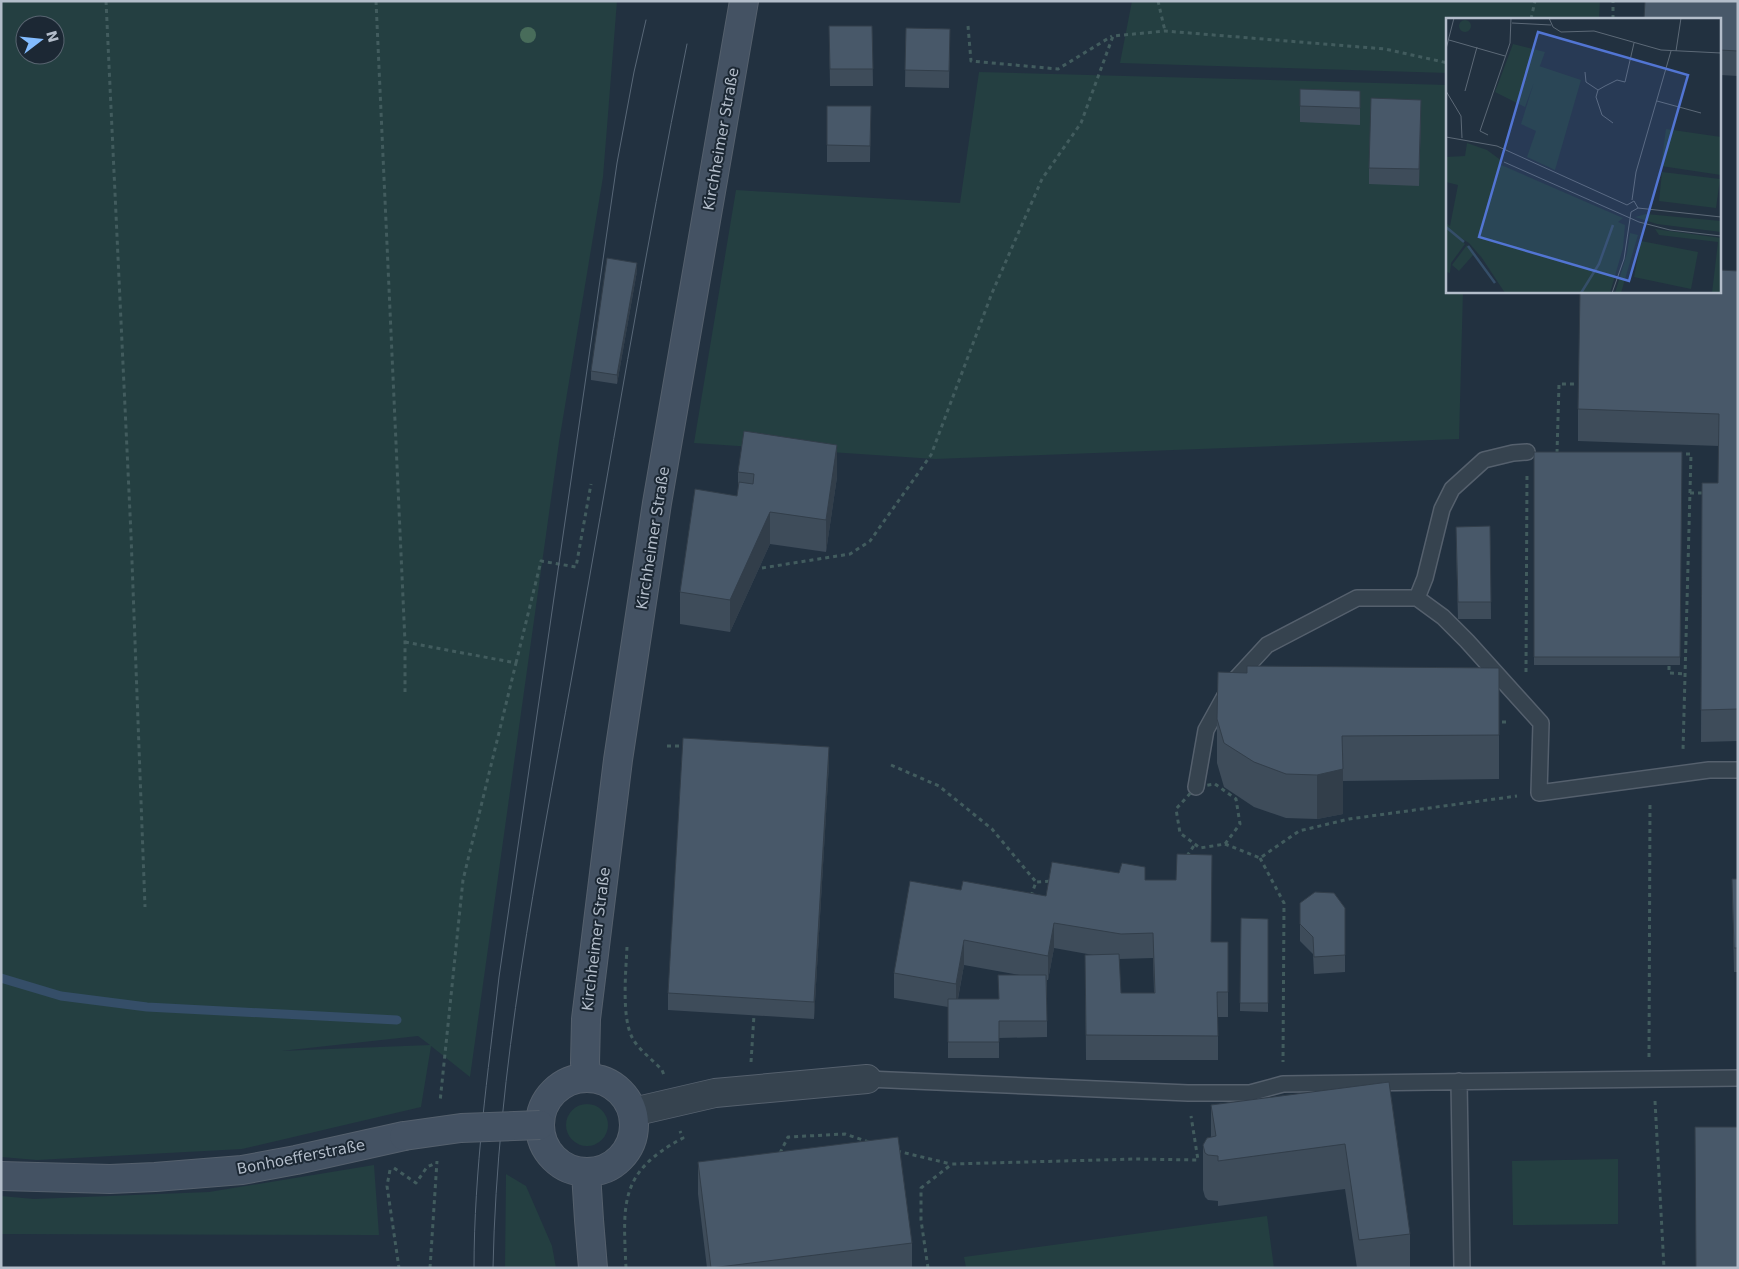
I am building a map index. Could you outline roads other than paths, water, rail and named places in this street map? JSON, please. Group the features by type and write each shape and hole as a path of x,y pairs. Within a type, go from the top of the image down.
{"main road":[{"name":"Kirchheimer Straße","path":"587,1078 586,1019 618,760 657,503 744,1"},
{"path":"596,1079 612,1085 624,1097 633,1112 632,1138 624,1154 612,1166 604,1170 586,1173 570,1170 550,1155 542,1141 540,1125 543,1108 551,1094 571,1080 596,1079"},
{"name":"Bonhoefferstraße","path":"1,1176 77,1179 146,1178 242,1170 404,1136 461,1128 540,1125"},
{"path":"586,1173 593,1268"}],"street":[{"path":"633,1112 714,1093 867,1080"}],"lane":[{"path":"1417,598 1425,578 1442,509 1452,489 1484,460 1513,452 1527,452"},
{"path":"1196,787 1206,730 1232,684 1267,645 1357,598 1417,598 1443,617 1541,723 1539,793 1683,773 1709,770 1738,770"},
{"path":"867,1080 1188,1093 1250,1093 1283,1084 1738,1078"},
{"path":"1459,1081 1462,1268"}],"waterway":[{"path":"1,978 61,996 147,1007 397,1020"}],"tram line":[{"path":"474,1268 479,1159 499,977 617,163 646,20"},
{"path":"493,1268 496,1193 502,1119 521,970 545,823 642,281 687,44"}]}
